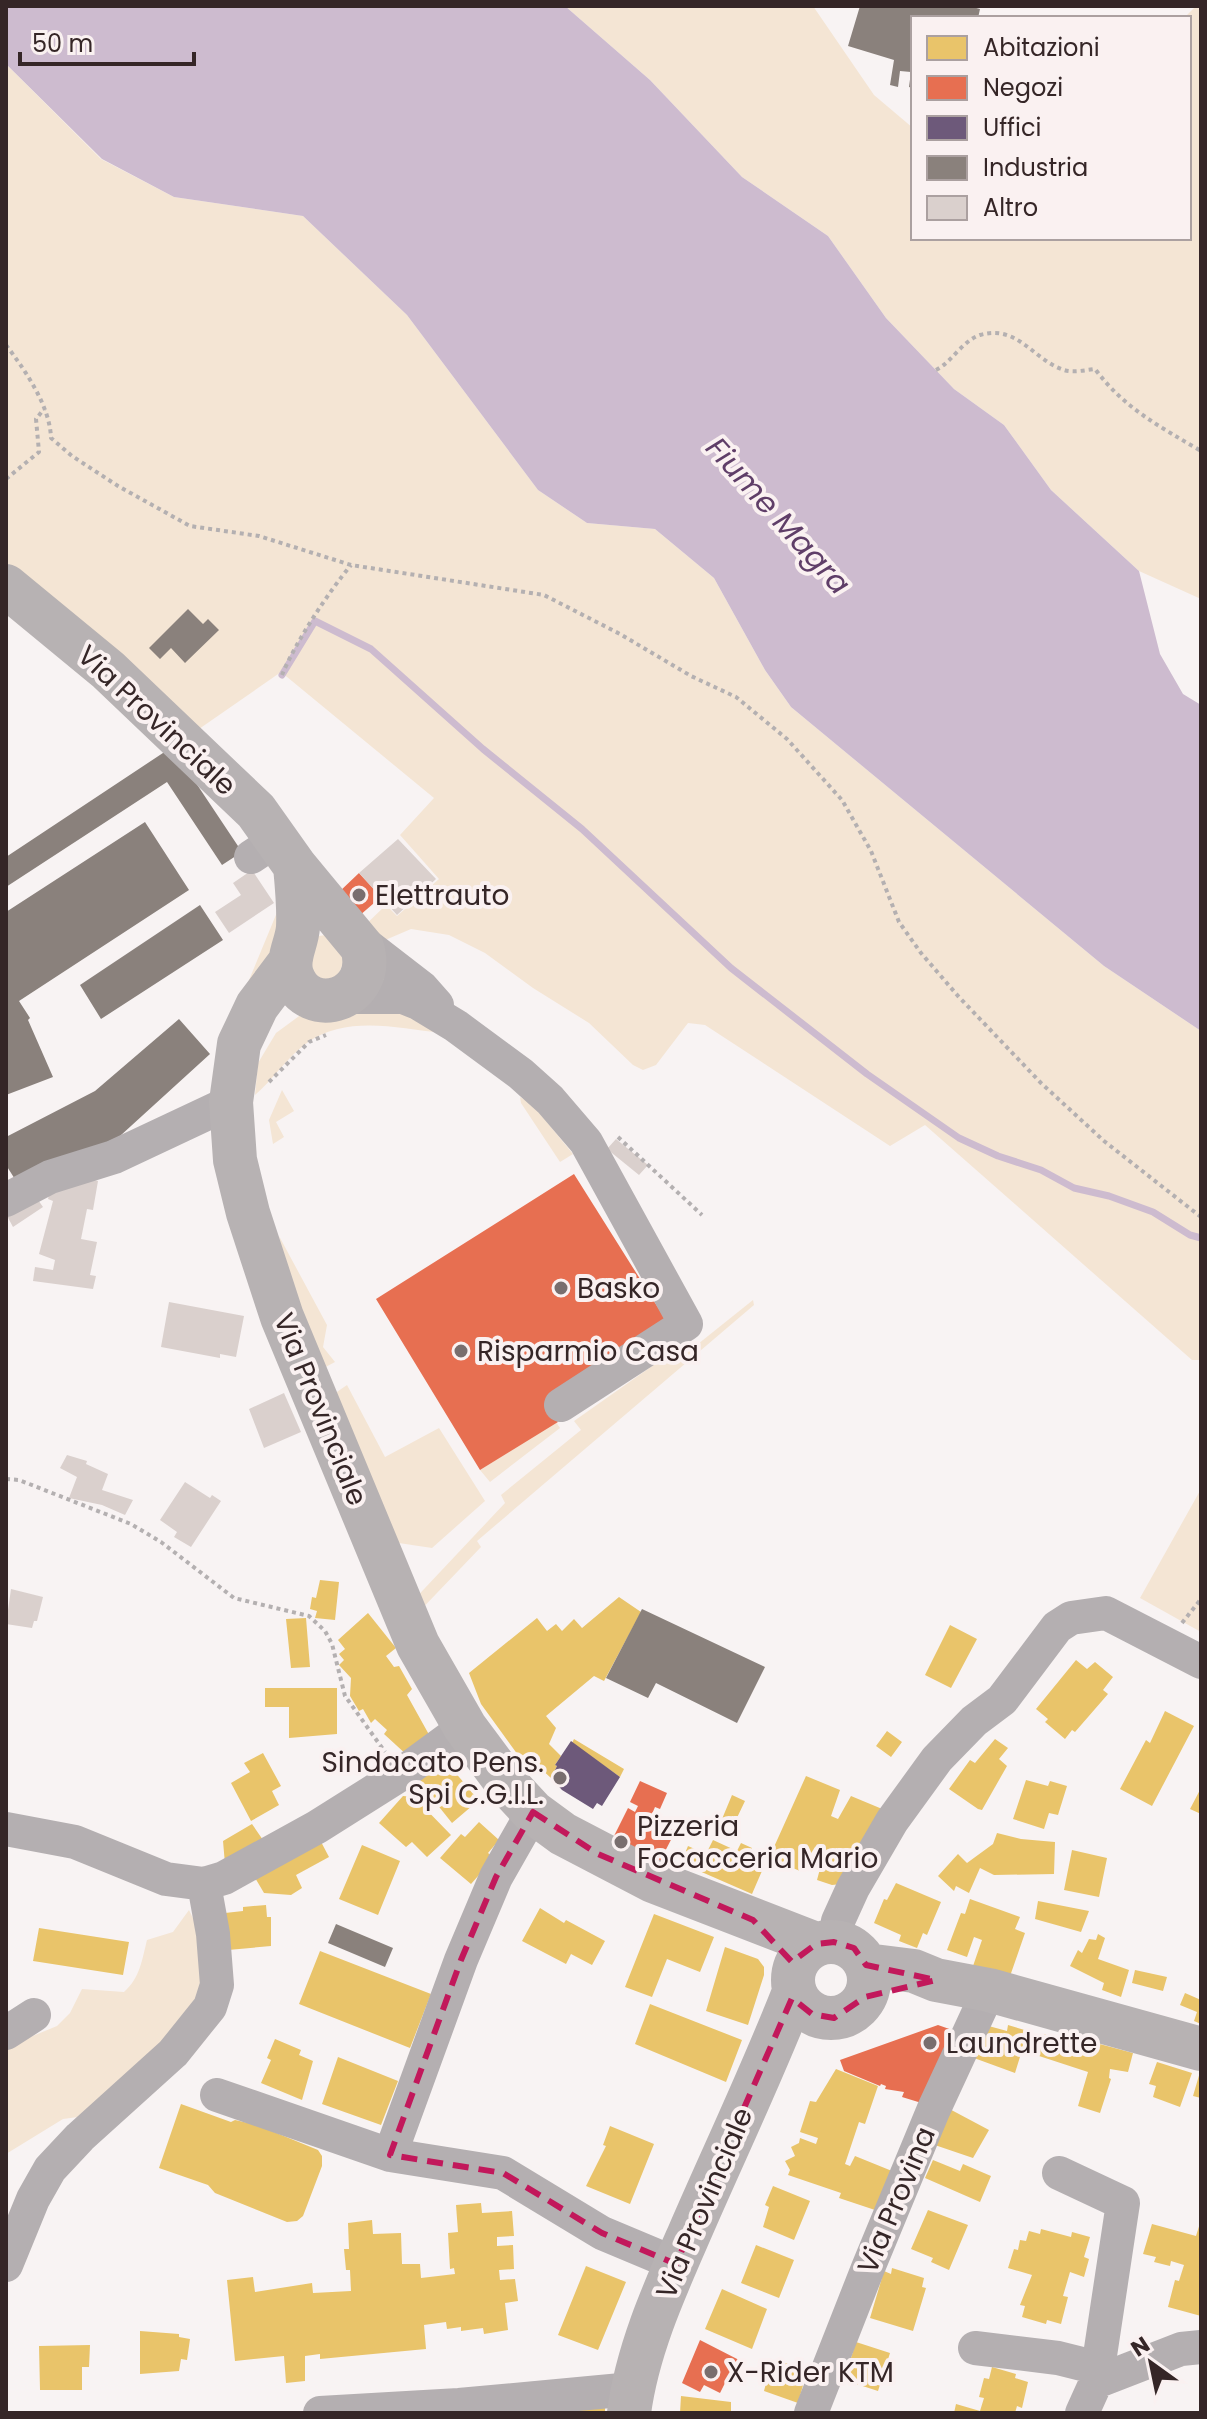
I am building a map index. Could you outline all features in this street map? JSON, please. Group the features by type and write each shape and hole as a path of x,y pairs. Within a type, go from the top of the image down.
{"main road":[{"name":"Via Provinciale","path":"6,586 108,670 246,801 274,854 352,934 365,958 361,981 314,987"},
{"path":"274,854 299,903 314,987"},
{"path":"314,987 313,928 325,925 352,934"},
{"path":"242,1091 239,1044 249,1021 314,987"},
{"name":"Via Provinciale","path":"242,1091 235,1160 282,1317 418,1645 465,1727 508,1785 533,1812 575,1841 653,1881 753,1920 827,1975 768,2059 676,2264 644,2347 630,2401"},
{"path":"827,1975 913,1988 936,1980 989,1990 1201,2049"}],"street":[{"path":"352,934 422,988 456,1026"},
{"path":"314,987 403,997 418,1003 456,1026 521,1074 550,1100 586,1142 686,1324 561,1405"},
{"path":"6,1200 50,1177 114,1157 242,1091"},
{"path":"827,1975 838,1921 853,1888 892,1821 937,1759 974,1721 1002,1700 1057,1627 1071,1618 1106,1613 1201,1662"},
{"path":"6,1829 75,1842 166,1879 204,1884 247,1866 317,1827 401,1774 465,1727"},
{"path":"390,2155 461,1960 496,1877 533,1812"},
{"path":"6,2265 33,2199 50,2169 80,2137 173,2053 210,2007 217,1985 213,1934 204,1884"},
{"name":"Via Provina","path":"811,2413 933,2111 989,1990"},
{"path":"217,2095 390,2155 503,2173 602,2233 676,2264"},
{"path":"1059,2173 1123,2203 1097,2375 1082,2413"},
{"path":"975,2348 1058,2358 1097,2375 1181,2349 1201,2347"},
{"path":"320,2413 459,2405 630,2401"}],"path":[{"path":"936,370 980,335 1008,335 1032,347 1039,358 1066,371 1095,369 1113,393 1133,410 1201,451"},
{"path":"6,345 51,423 51,438 72,456 118,486 190,526 259,536 351,565 544,595 620,634 691,676 736,697 787,739 842,800 871,851 899,922 958,996 1041,1083 1104,1141 1201,1217"},
{"path":"6,479 39,452 36,419 44,409"},
{"path":"282,675 329,591 351,565"},
{"path":"242,1091 275,1074 309,1042 314,987"},
{"path":"6,1479 19,1480 131,1524 161,1542 234,1598 309,1616 325,1631 332,1644 345,1696 401,1774"}],"highlighted area":[{"path":"533,1812 598,1854 753,1920 792,1962 816,1944 834,1942 854,1948 866,1965 936,1980 865,1997 834,2018 812,2014 792,1998 676,2264 602,2233 503,2173 390,2155 461,1960 496,1877"}],"shaded area":[{"path":"565,6 813,6 874,95 911,126 911,240 1191,240 1191,16 1186,16 1196,6 1201,6 1201,599 1139,571 1051,490 1004,425 954,389 886,318 828,236 742,177 650,80"},
{"path":"6,64 101,159 174,197 303,216 407,315 538,490 587,523 655,529 714,578 765,670 791,707 1104,966 1201,1031 1201,1360 1192,1360 925,1125 890,1146 705,1025 688,1023 656,1065 643,1070 633,1065 589,1023 485,953 449,935 411,929 376,944 359,931 386,905 397,916 439,879 400,835 434,798 281,672 199,729 6,562"},
{"path":"278,910 290,916 230,1026"},
{"path":"327,935 350,945 332,992 298,962 318,936"},
{"path":"407,1009 441,1033 355,1026 322,1034 300,1049 255,1095 258,1063 276,1033 306,1011"},
{"path":"282,1090 294,1111 276,1122 284,1137 273,1144 269,1120"},
{"path":"520,1097 533,1105 573,1154 560,1162"},
{"path":"279,1236 327,1325 323,1347 335,1362 320,1370 285,1263"},
{"path":"753,1300 754,1305 477,1541 481,1547 414,1617 409,1605 505,1503 501,1495 581,1430 574,1421 682,1345 688,1352"},
{"path":"347,1385 385,1457 439,1428 485,1501 432,1548 392,1542 331,1396"},
{"path":"556,1422 560,1428 490,1482 480,1470"},
{"path":"1201,1489 1201,1632 1140,1598"},
{"path":"189,1910 200,1933 204,1978 193,2015 85,2116 63,2119 6,2154 6,2047 57,2026 70,2013 82,1989 124,1992 137,1975 147,1940 173,1932"}],"water":[{"name":"Fiume Magra","path":"6,6 565,6 650,80 742,177 828,236 886,318 954,389 1004,425 1051,490 1139,571 1160,654 1183,694 1201,705 1201,1031 1104,966 791,707 765,670 714,578 655,529 587,523 538,490 407,315 303,216 174,197 102,159 6,64"}],"building: Abitazioni":[{"path":"320,1580 339,1582 335,1620 315,1618 317,1611 310,1609"},
{"path":"619,1597 641,1612 604,1681 594,1676 546,1716 556,1728 549,1744 561,1756 551,1778 529,1758 523,1762 481,1704 469,1673 537,1618 547,1631 556,1624 562,1631 574,1619 582,1628"},
{"path":"368,1613 396,1648 386,1656 394,1667 399,1666 412,1689 407,1695 432,1740 408,1756 384,1734 387,1730 375,1719 371,1723 363,1709 359,1711 350,1696 351,1678 339,1665 344,1660 339,1654 345,1649 338,1640"},
{"path":"306,1618 310,1667 291,1668 286,1619"},
{"path":"950,1625 977,1639 951,1688 925,1675"},
{"path":"1076,1660 1087,1669 1095,1662 1113,1677 1103,1690 1108,1694 1065,1739 1045,1722 1048,1719 1036,1709"},
{"path":"265,1688 337,1688 337,1734 289,1738 289,1707 265,1707"},
{"path":"1165,1711 1194,1726 1152,1806 1120,1789 1146,1740 1150,1743"},
{"path":"887,1731 902,1742 891,1757 876,1746"},
{"path":"574,1739 624,1769 620,1777 572,1743"},
{"path":"995,1739 1008,1748 999,1759 1007,1766 982,1810 949,1789 970,1760 975,1763"},
{"path":"263,1753 281,1786 272,1791 279,1805 251,1821 231,1783 250,1772 244,1763"},
{"path":"446,1762 479,1800 452,1823 428,1793 425,1796 415,1784"},
{"path":"806,1776 840,1790 831,1816 838,1819 851,1796 887,1811 851,1883 832,1885 817,1880 825,1850 815,1847 800,1871 769,1858"},
{"path":"1026,1780 1048,1786 1050,1781 1067,1786 1058,1815 1049,1813 1044,1829 1013,1819"},
{"path":"1201,1788 1201,1814 1190,1809"},
{"path":"732,1795 745,1801 734,1824 722,1819"},
{"path":"403,1796 414,1797 451,1835 427,1857 412,1842 406,1847 379,1823"},
{"path":"479,1822 499,1840 488,1853 494,1858 471,1884 440,1858 461,1834 465,1837"},
{"path":"252,1824 263,1840 225,1864 223,1841"},
{"path":"997,1833 1055,1842 1054,1874 994,1875 980,1868 969,1893 956,1886 954,1891 938,1876 958,1854 967,1863 993,1844"},
{"path":"319,1838 329,1857 296,1875 302,1888 291,1895 264,1893 254,1876"},
{"path":"713,1840 737,1851 741,1843 752,1848 750,1855 765,1864 752,1894 681,1863 688,1846 706,1854"},
{"path":"362,1845 400,1861 378,1915 339,1899"},
{"path":"1072,1850 1107,1858 1099,1897 1064,1890"},
{"path":"896,1883 941,1902 927,1935 923,1933 917,1948 899,1941 901,1935 874,1923 884,1899 887,1900"},
{"path":"970,1899 1020,1917 1015,1929 1025,1933 1009,1979 973,1966 982,1940 974,1937 967,1957 947,1950 961,1913 965,1914"},
{"path":"1038,1901 1089,1911 1081,1932 1035,1919"},
{"path":"266,1905 267,1917 271,1917 271,1946 228,1950 225,1913 243,1911 243,1907"},
{"path":"540,1908 564,1923 566,1920 605,1941 592,1965 571,1954 566,1964 522,1941"},
{"path":"654,1914 714,1937 700,1972 667,1959 652,1997 625,1987"},
{"path":"39,1928 129,1942 123,1975 33,1961"},
{"path":"1098,1934 1105,1938 1098,1959 1129,1970 1121,1997 1102,1990 1104,1983 1070,1966 1078,1950 1082,1953 1089,1939 1096,1940"},
{"path":"725,1947 758,1959 764,1967 748,2025 706,2011"},
{"path":"320,1951 431,1994 410,2048 299,2004"},
{"path":"1135,1970 1167,1977 1163,1991 1132,1983"},
{"path":"1185,1993 1201,2000 1201,2024 1194,2021 1197,2012 1180,2005"},
{"path":"650,2004 742,2040 726,2082 635,2044"},
{"path":"985,2025 1007,2031 1008,2025 1028,2031 1015,2073 974,2058"},
{"path":"1044,2034 1069,2040 1070,2036 1133,2053 1128,2072 1110,2069 1111,2079 1100,2113 1078,2106 1088,2072 1036,2055"},
{"path":"275,2039 301,2050 299,2055 313,2061 302,2100 261,2083 271,2060 267,2058"},
{"path":"338,2057 398,2081 381,2125 322,2104"},
{"path":"1157,2062 1192,2073 1180,2107 1153,2097 1156,2086 1149,2084"},
{"path":"836,2069 878,2086 865,2124 859,2122 845,2164 850,2166 855,2156 892,2171 878,2211 839,2198 841,2193 788,2175 790,2170 785,2161 795,2156 791,2147 799,2143 800,2138 816,2144 818,2138 800,2132 810,2101 816,2102"},
{"path":"1201,2072 1201,2098 1193,2096"},
{"path":"181,2104 231,2122 235,2120 257,2125 318,2150 322,2156 322,2166 303,2216 297,2221 287,2222 215,2193 208,2185 159,2168"},
{"path":"942,2105 989,2130 973,2158 926,2142"},
{"path":"610,2126 654,2144 630,2204 586,2186 606,2146 603,2145"},
{"path":"933,2160 960,2171 963,2164 991,2176 980,2202 925,2178"},
{"path":"773,2186 810,2201 794,2240 763,2227 769,2207 765,2205"},
{"path":"481,2203 482,2213 512,2211 514,2236 497,2237 497,2246 513,2245 514,2269 499,2270 500,2280 515,2279 518,2301 505,2303 508,2330 484,2334 483,2328 447,2329 446,2322 424,2325 426,2349 320,2359 320,2354 305,2356 305,2381 286,2383 284,2356 235,2361 227,2280 253,2277 255,2292 312,2283 313,2293 351,2291 350,2270 346,2270 344,2249 349,2249 348,2223 372,2220 373,2234 401,2233 402,2264 420,2264 421,2278 455,2274 454,2268 450,2269 448,2233 458,2232 456,2205"},
{"path":"928,2210 968,2225 949,2270 931,2262 933,2258 911,2249"},
{"path":"1201,2220 1201,2316 1168,2307 1175,2280 1179,2281 1184,2265 1171,2261 1170,2266 1154,2262 1156,2257 1143,2254 1152,2224 1196,2236"},
{"path":"1041,2229 1071,2237 1072,2232 1090,2237 1084,2257 1089,2259 1084,2277 1070,2272 1063,2296 1068,2297 1061,2324 1047,2320 1046,2324 1022,2317 1025,2306 1020,2305 1032,2275 1008,2268 1020,2240 1026,2241 1029,2231 1040,2234"},
{"path":"756,2245 794,2260 779,2298 741,2283"},
{"path":"586,2266 626,2282 598,2350 558,2335"},
{"path":"892,2268 924,2278 922,2287 926,2288 913,2331 870,2318 884,2271 891,2274"},
{"path":"722,2289 767,2309 752,2349 705,2329"},
{"path":"140,2331 179,2334 179,2337 190,2339 187,2360 181,2359 179,2371 140,2374"},
{"path":"856,2342 890,2353 878,2391 844,2380"},
{"path":"90,2345 89,2367 82,2367 82,2390 40,2390 39,2346"},
{"path":"772,2360 808,2368 798,2403 764,2391"},
{"path":"992,2367 1016,2374 1015,2378 1028,2382 1022,2408 1017,2406 1015,2413 954,2413 956,2404 980,2411 984,2398 979,2397 984,2378 989,2379"},
{"path":"681,2396 731,2402 731,2413 680,2413"},
{"path":"564,2404 605,2408 605,2413 563,2413"}],"building: Negozi":[{"name":"Elettrauto","path":"359,873 381,897 359,916 338,893"},
{"path":"574,1174 669,1325 546,1402 558,1422 480,1470 376,1299"},
{"path":"640,1781 667,1793 660,1809 655,1807 652,1814 675,1832 659,1863 612,1840 628,1808 635,1812 638,1806 630,1802"},
{"path":"938,2025 955,2031 928,2105 902,2097 904,2092 885,2089 886,2086 844,2071 840,2060"},
{"name":"X-Rider KTM","path":"700,2340 741,2361 729,2385 725,2383 720,2393 704,2385 700,2392 682,2383"}],"building: Uffici":[{"path":"571,1741 620,1777 602,1806 597,1803 593,1809 562,1790 551,1778 555,1765"}],"building: Industria":[{"path":"860,6 969,6 980,9 978,16 911,16 911,72 900,71 898,87 890,85 894,60 848,46"},
{"path":"188,609 203,624 208,619 219,630 185,663 171,648 160,659 149,648"},
{"path":"172,747 242,852 222,865 167,782 6,887 6,857"},
{"path":"145,822 189,890 19,1001 30,1018 28,1020 53,1077 6,1095 6,912"},
{"path":"200,905 223,940 101,1019 80,985"},
{"path":"179,1019 210,1054 120,1136 18,1184 6,1165 6,1137 95,1091"},
{"path":"642,1609 765,1667 737,1723 656,1683 648,1698 606,1678"},
{"path":"336,1924 393,1948 385,1967 328,1943"}],"building: Altro":[{"path":"398,839 436,879 397,915 359,873"},
{"path":"252,870 274,903 229,933 215,912 241,895 233,883"},
{"path":"616,1139 648,1165 639,1175 607,1149"},
{"path":"80,1176 98,1181 93,1210 87,1209 81,1239 97,1242 90,1275 96,1276 93,1289 33,1281 35,1267 53,1270 55,1260 39,1254 53,1201 48,1199 52,1182"},
{"path":"34,1194 43,1207 13,1227 6,1214"},
{"path":"169,1302 244,1316 236,1357 220,1354 220,1358 161,1347"},
{"path":"284,1393 301,1432 264,1448 249,1409"},
{"path":"67,1455 87,1461 86,1464 108,1474 102,1490 133,1500 125,1515 102,1505 69,1498 77,1477 60,1468"},
{"path":"185,1482 210,1498 212,1495 221,1501 191,1547 174,1537 177,1532 160,1520"},
{"path":"11,1589 43,1597 32,1628 6,1624"}],"waterway":[{"path":"282,675 315,621 371,649 483,749 582,829 731,968 867,1074 959,1138 998,1156 1041,1170 1074,1188 1109,1196 1153,1212 1190,1235 1201,1238"}],"place":[{"name":"Elettrauto","path":"359,895"},
{"name":"Basko","path":"561,1288"},
{"name":"Risparmio Casa","path":"461,1351"},
{"name":"Sindacato Pens. Spi C.G.I.L.","path":"560,1778"},
{"name":"Pizzeria Focacceria Mario","path":"621,1842"},
{"name":"Laundrette","path":"930,2043"},
{"name":"X-Rider KTM","path":"711,2372"}]}
